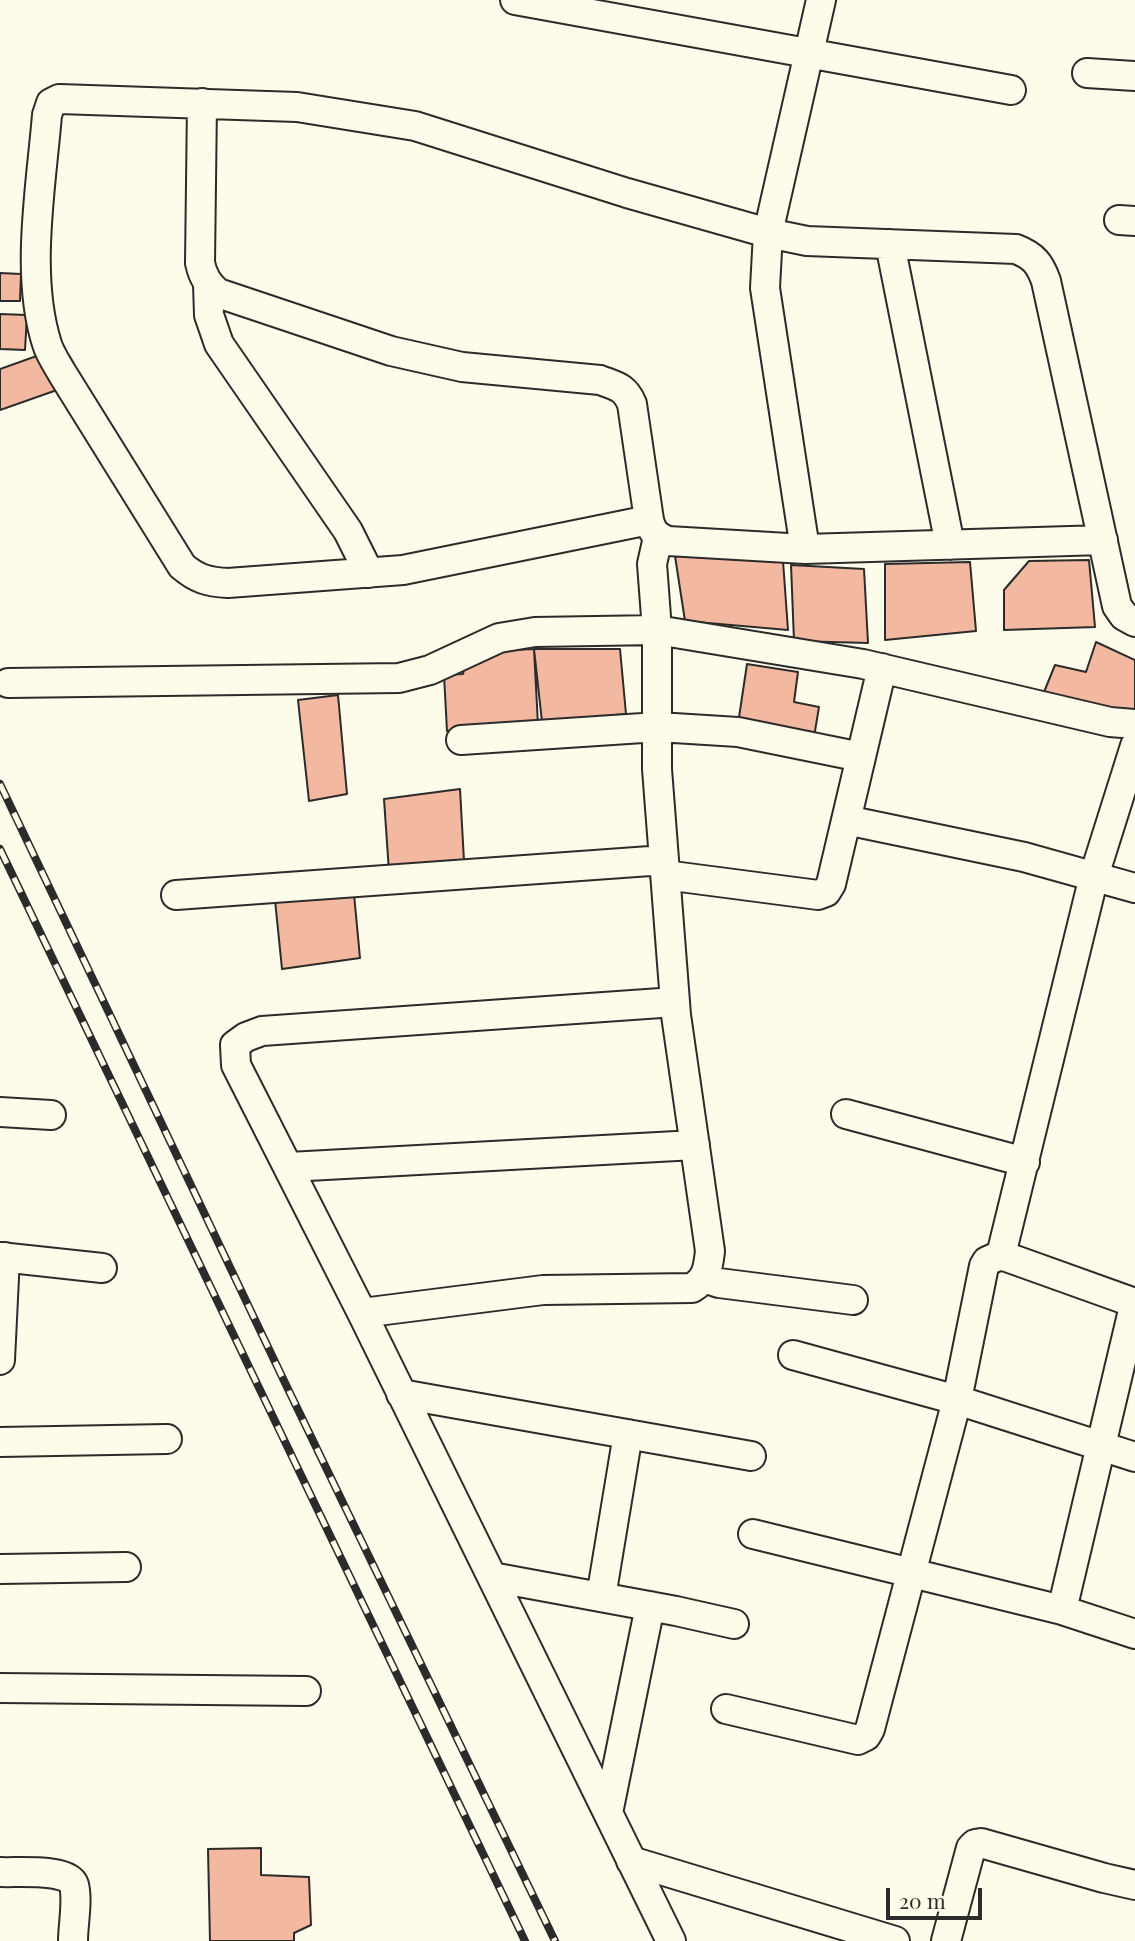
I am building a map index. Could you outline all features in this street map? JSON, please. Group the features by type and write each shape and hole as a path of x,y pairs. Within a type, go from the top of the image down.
{"street":[{"path":"515,0 575,5 1011,90"},
{"path":"805,549 765,288 768,233 821,0"},
{"path":"1087,73 1135,76"},
{"path":"653,528 402,570 228,583 207,582 195,577 182,566 47,345 36,284 36,245 47,115 51,103 59,99 297,107 415,126 627,193 768,233 807,241 1016,249 1031,255 1040,264 1046,281 1117,606 1124,616 1135,622"},
{"path":"202,103 201,263 202,275 208,284 218,293 391,351 463,367 600,380 618,387 627,393 632,404 653,528 652,564 657,630 657,769 675,1002 710,1251 707,1272 702,1283 692,1288 543,1290 362,1314"},
{"path":"890,244 950,545"},
{"path":"208,284 209,315 219,344 348,531 369,573"},
{"path":"653,528 668,541 805,549 1103,540"},
{"path":"8,683 399,678 430,670 499,638 535,632 657,630 882,668 1110,722 1135,724"},
{"path":"176,895 665,868 818,895 826,892 831,884 882,668"},
{"path":"461,740 658,727 738,732 861,757"},
{"path":"1001,1255 1094,877 1135,746"},
{"path":"846,820 1024,857 1135,888"},
{"path":"671,1941 362,1314 236,1065 235,1045 262,1031 675,1002"},
{"path":"0,1112 51,1115"},
{"path":"846,1114 1025,1162"},
{"path":"289,1167 695,1145"},
{"path":"726,1709 858,1740 866,1736 957,1400 984,1266 987,1261 1001,1255 1135,1303 1130,1343 1101,1446 1062,1610"},
{"path":"0,1360 2,1257 102,1268"},
{"path":"704,1278 719,1283 853,1300"},
{"path":"793,1355 957,1400 1135,1457"},
{"path":"401,1394 751,1456"},
{"path":"601,1597 628,1434"},
{"path":"0,1442 167,1439"},
{"path":"753,1534 1062,1610 1135,1634"},
{"path":"0,1569 126,1567"},
{"path":"492,1577 734,1624"},
{"path":"608,1813 650,1606"},
{"path":"0,1688 306,1690"},
{"path":"946,1941 971,1848 975,1844 981,1843 1135,1885"},
{"path":"631,1861 895,1941"},
{"path":"0,1872 59,1873 68,1877 73,1882 75,1892 73,1941"}],"building":[{"path":"0,273 21,274 20,301 0,301"},
{"path":"0,314 27,315 25,350 0,349"},
{"path":"45,353 57,390 0,410 0,369"},
{"path":"675,556 783,561 788,630 685,621"},
{"path":"1089,560 1095,627 1004,630 1004,590 1029,561"},
{"path":"970,562 976,631 885,640 885,564"},
{"path":"791,565 864,569 868,643 794,641"},
{"path":"1096,642 1135,660 1135,713 1042,697 1055,665 1086,672"},
{"path":"534,649 538,725 447,731 444,675 463,674 465,665 480,663 489,651"},
{"path":"534,649 620,649 626,714 542,722"},
{"path":"747,664 798,672 794,702 819,707 814,737 738,724"},
{"path":"338,695 347,794 309,801 298,700"},
{"path":"460,789 464,861 389,872 384,799"},
{"path":"354,894 360,958 282,969 275,900"},
{"path":"261,1848 261,1875 309,1877 311,1925 294,1933 294,1941 210,1941 208,1849"}],"railway":[{"path":"0,784 555,1941"},
{"path":"0,849 525,1941"}]}
